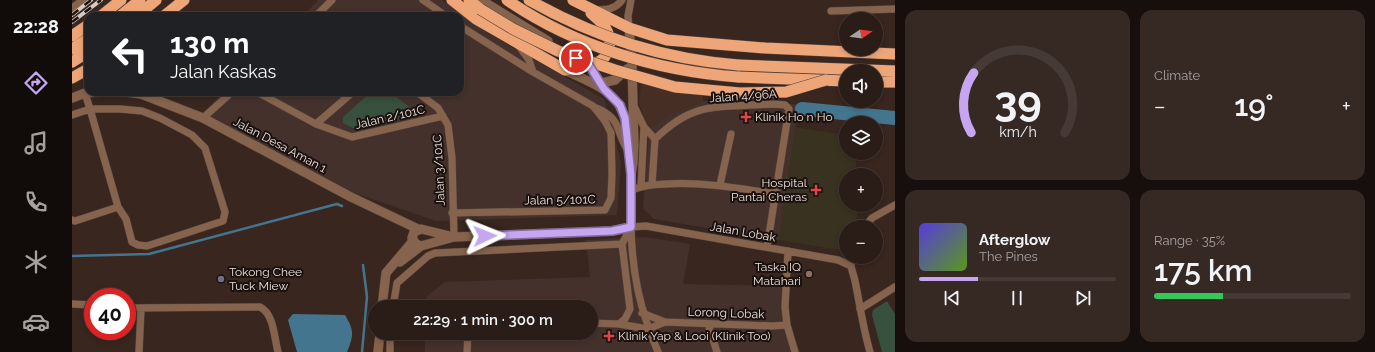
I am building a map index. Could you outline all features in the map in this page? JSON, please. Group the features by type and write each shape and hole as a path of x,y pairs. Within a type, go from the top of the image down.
{"highway":[{"path":"107,12 122,0"},
{"path":"125,12 140,0"},
{"path":"142,12 156,0"},
{"path":"452,0 476,19 517,44 565,70 598,63 606,56 610,48 610,40 606,29 582,5"},
{"path":"469,0 481,4 513,29 558,51 675,87 740,93 786,92 826,80"},
{"path":"507,0 541,20 598,46 672,68 704,74 839,81"},
{"path":"529,0 552,13 598,34 674,57 706,63 895,71"},
{"path":"169,12 183,1"},
{"path":"582,5 629,28 668,40 765,48 895,54"},
{"path":"72,36 84,28"},
{"path":"72,50 84,42"},
{"path":"72,62 84,54"},
{"path":"72,78 84,71"},
{"path":"883,82 895,82"}],"street":[{"path":"72,8 83,0"},
{"path":"320,12 332,0"},
{"path":"423,0 440,12"},
{"path":"631,0 628,16 632,64 633,104 633,163 630,191 635,282 642,313 658,352"},
{"path":"582,5 611,9 621,1"},
{"path":"481,4 589,65 599,86"},
{"path":"832,11 895,9"},
{"name":"Jalan 5/101C","path":"464,28 534,72 593,106 603,110 615,119 625,147 629,152"},
{"path":"517,44 529,60 534,72"},
{"path":"599,86 615,80 632,64"},
{"path":"565,70 599,86 617,101 623,111 627,130 631,175"},
{"path":"72,98 84,94"},
{"path":"72,115 90,109 142,111 160,118 196,138 205,148 225,212 223,222 146,246 138,245 132,242 126,219 118,207 90,109 86,96"},
{"name":"Jalan Desa Aman 1","path":"146,96 203,118 350,197 422,230 454,237"},
{"path":"203,118 228,96"},
{"name":"Jalan 2/101C","path":"265,96 316,124 352,137 443,116"},
{"path":"316,124 348,96"},
{"name":"Jalan 3/101C","path":"422,96 438,108 448,125 452,158 452,214 454,237"},
{"path":"633,104 644,127 655,139 652,185"},
{"name":"Jalan 4/96A","path":"655,139 682,116 698,110 733,105 785,105 790,110 776,194"},
{"name":"Jalan 5/101C","path":"452,214 605,210 611,198 611,133 605,120 593,106"},
{"path":"641,186 644,127"},
{"path":"720,185 731,134"},
{"path":"630,191 641,186 684,182 720,185 776,194 767,247"},
{"path":"870,220 895,205"},
{"path":"72,220 75,221 118,207"},
{"name":"Jalan Lobak","path":"631,227 646,226 767,247 838,260 849,265"},
{"path":"419,244 454,237 612,231 631,227"},
{"path":"619,324 628,315 630,303 622,244 631,227"},
{"path":"382,300 384,279 390,267 404,260 419,244 429,238 422,230 414,232 419,244"},
{"path":"394,300 397,283 428,256 435,252 622,244"},
{"path":"788,251 785,307 787,325 795,352"},
{"path":"849,265 855,280 870,352"},
{"path":"860,309 895,287"},
{"path":"72,304 84,305"},
{"path":"136,309 260,307 267,310 278,352"},
{"path":"138,352 141,309"},
{"name":"Lorong Lobak","path":"642,313 665,322 772,326 787,325"},
{"name":"Lorong Lobak","path":"648,329 665,322"},
{"path":"598,323 619,324 648,329"},
{"path":"708,324 717,352"},
{"path":"378,352 379,340"},
{"path":"390,340 390,352"},
{"path":"467,352 468,340"}],"shaded area":[{"path":"318,0 442,0 459,12 307,12"},
{"path":"464,16 489,34 604,99 621,162 617,215 436,221 355,193 201,114 220,96 464,96"},
{"path":"641,84 703,95 703,101 670,114 649,129 639,103"},
{"path":"703,101 799,104 779,240 654,219 643,209 649,129 670,114"},
{"name":"Hospital Pantai Cheras","path":"795,127 839,134 839,160 856,160 856,168 839,168 839,212 857,212 856,220 839,220 839,250 779,240"},
{"path":"645,237 690,244 683,284 787,286 790,324 798,352 425,352 425,340 598,340 598,300 427,300 427,296 445,282 590,277 586,240"}],"green space":[{"path":"367,96 395,96 414,110 413,114 390,121 353,128 343,123 343,117"},
{"path":"887,301 895,314 895,352 882,352 872,315 873,310"}],"water":[{"path":"293,314 345,315 352,333 347,352 297,352 288,320"}],"waterway":[{"path":"802,109 895,118"},
{"path":"72,256 149,254 337,204 342,206"},
{"path":"362,352 367,297 363,265"}],"railway":[{"path":"72,15 91,0"},
{"path":"85,12 101,0"},
{"path":"72,22 84,13"}],"place":[{"name":"Klinik Ho n Ho","path":"746,117"},
{"name":"Hospital Pantai Cheras","path":"816,190"},
{"name":"Taska IQ Matahari","path":"809,274"},
{"name":"Tokong Chee Tuck Miew","path":"221,279"},
{"name":"Klinik Yap & Looi (Klinik Too)","path":"609,336"}],"route":[{"path":"485,236 612,231 631,227 631,175 627,130 623,111 620,105 604,89 589,65 576,58"}]}
